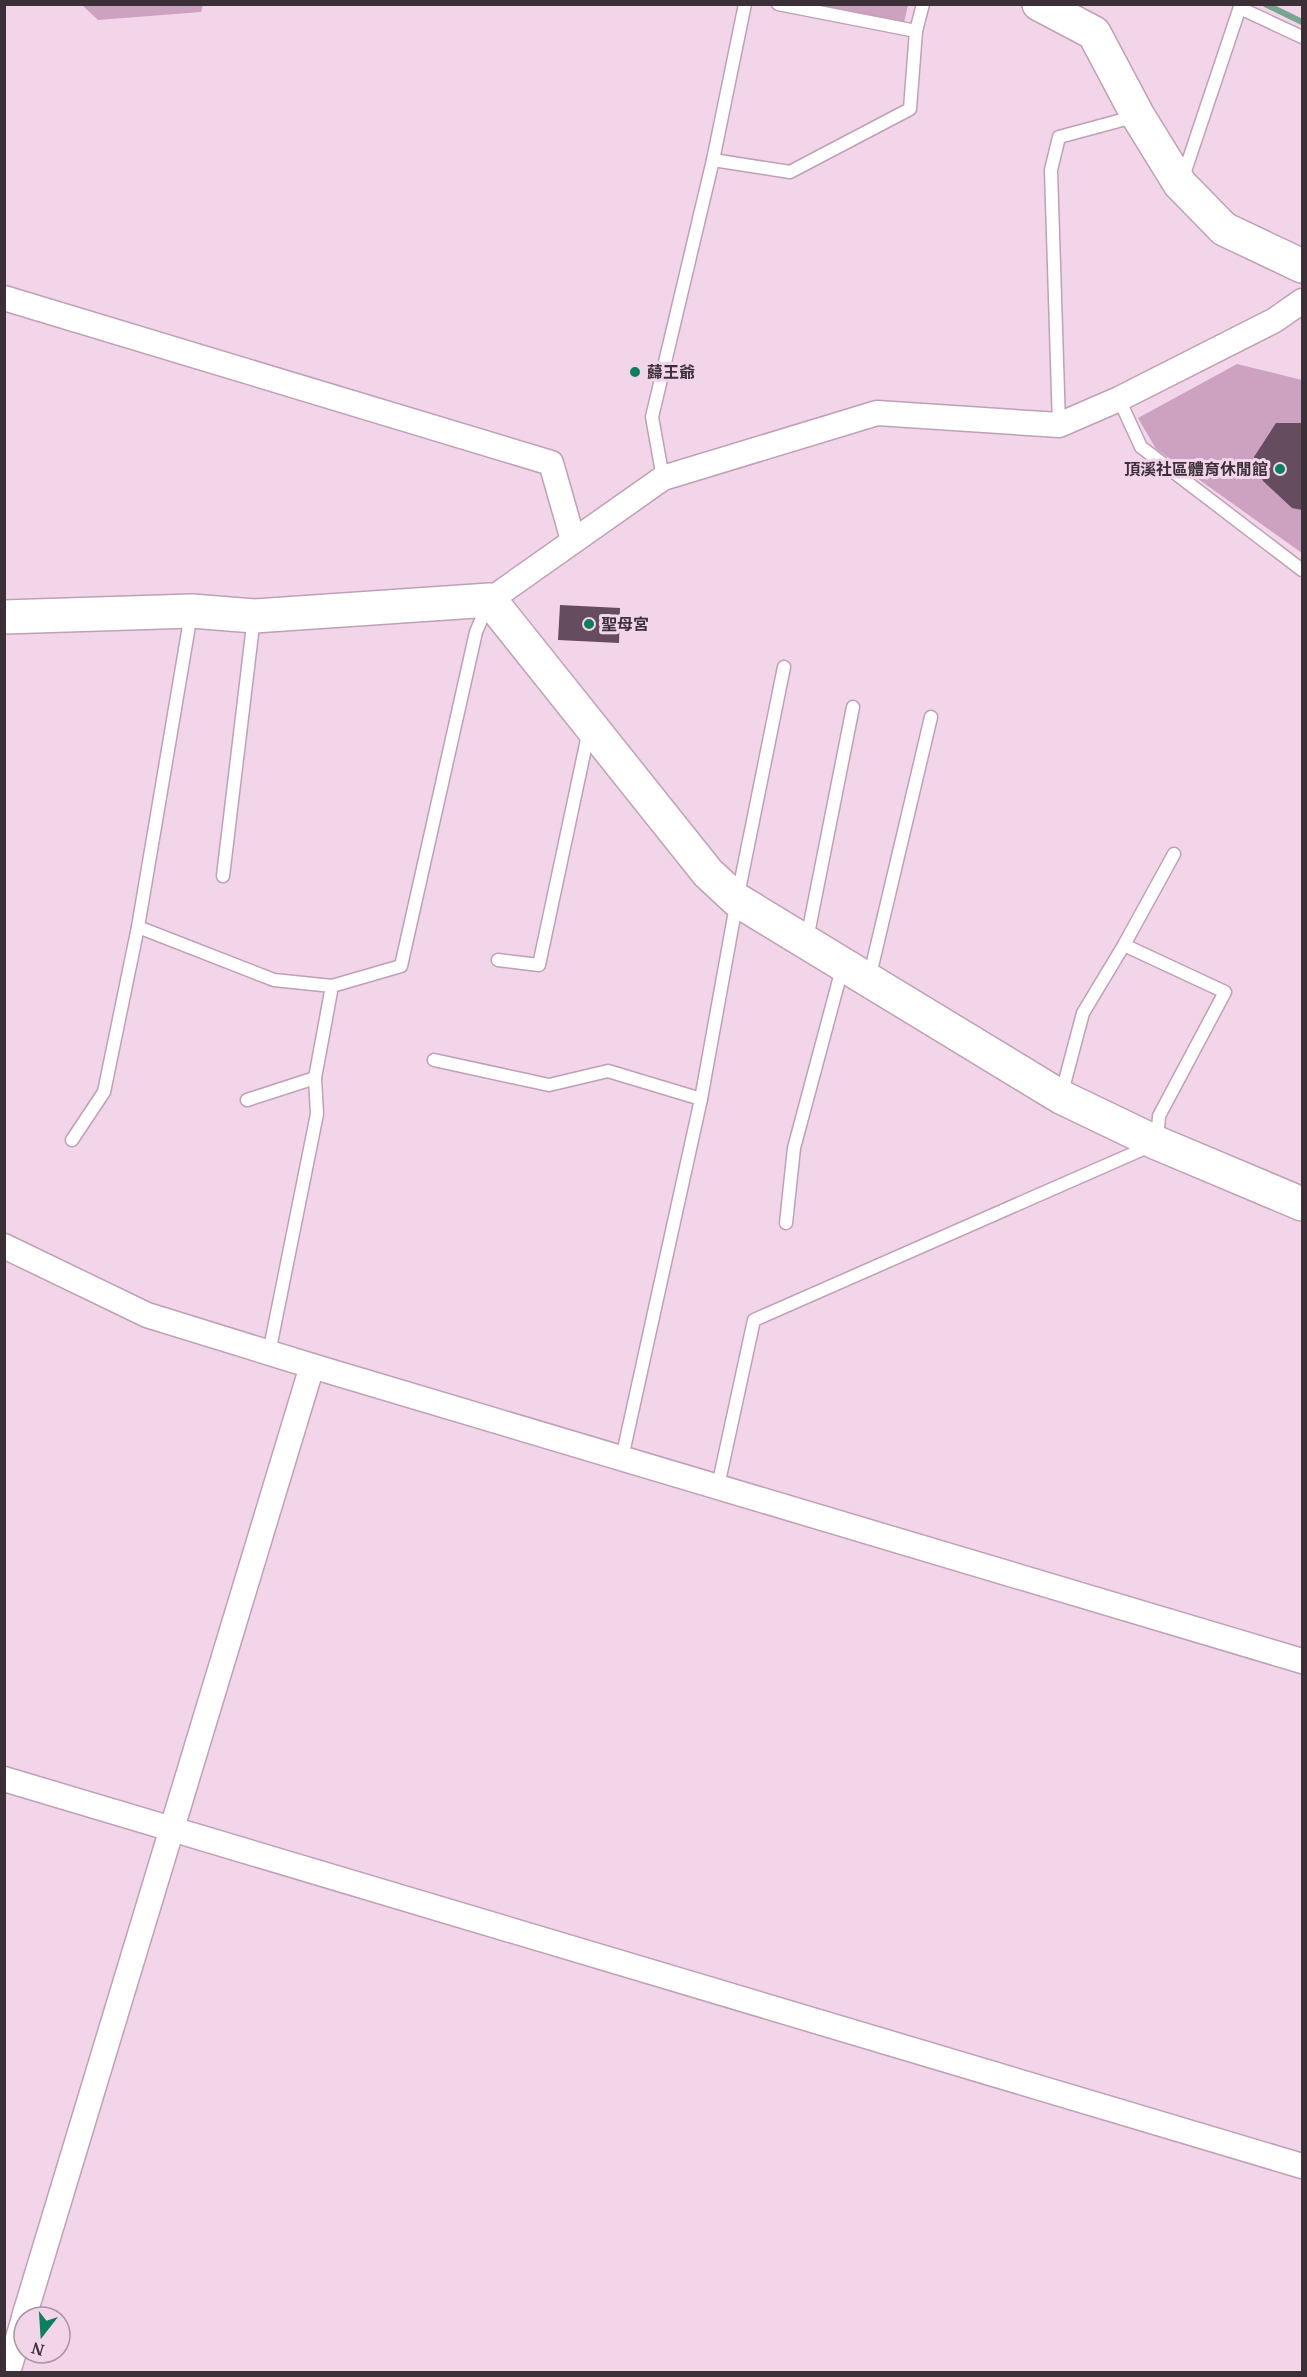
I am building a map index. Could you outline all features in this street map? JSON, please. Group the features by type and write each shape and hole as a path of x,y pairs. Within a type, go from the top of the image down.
{"street":[{"path":"1039,4 1094,33 1138,116 1180,184 1224,229 1302,266"},
{"path":"4,298 550,463 573,540"},
{"path":"4,616 192,612 254,616 490,600 663,478 877,412 1059,425 1119,399 1275,320 1302,301"},
{"path":"490,600 708,873 737,900 1061,1097 1157,1143 1302,1204"},
{"path":"4,1246 147,1315 1302,1662"},
{"path":"28,2305 312,1366"},
{"path":"4,1779 1302,2166"}],"lane":[{"path":"663,478 652,417 713,160 745,4"},
{"path":"778,4 916,31"},
{"path":"713,160 790,172 910,109 916,31 923,4"},
{"path":"1180,184 1240,6 1302,37"},
{"path":"1059,425 1051,170 1059,137 1138,116"},
{"path":"1119,399 1141,447 1302,570"},
{"path":"138,927 274,980 332,986 401,966 476,632 490,600"},
{"path":"72,1140 104,1092 138,927 192,612"},
{"path":"223,876 254,616"},
{"path":"622,1458 702,1099 737,900 784,667"},
{"path":"807,942 853,707"},
{"path":"786,1223 794,1148 856,972 931,717"},
{"path":"498,960 539,965 590,726"},
{"path":"1061,1097 1083,1013 1124,945 1174,854"},
{"path":"718,1486 754,1320 1157,1143 1159,1116 1225,992 1124,945"},
{"path":"269,1353 317,1114 315,1078 332,986"},
{"path":"434,1060 549,1085 608,1071 702,1099"},
{"path":"247,1100 315,1078"}],"shaded area":[{"path":"82,5 203,5 201,12 98,20"},
{"path":"809,5 908,5 903,27"},
{"path":"1237,364 1302,380 1302,553 1156,449 1138,418"}],"building":[{"name":"頂溪社區體育休閒館","path":"1276,423 1302,423 1302,510 1292,508 1263,481 1254,457"},
{"name":"聖母宮","path":"560,605 620,608 619,643 558,640"}],"waterway":[{"path":"1265,4 1302,22"}],"place":[{"name":"蘬王爺","path":"635,372"},
{"name":"頂溪社區體育休閒館","path":"1280,469"},
{"name":"聖母宮","path":"589,624"}]}
